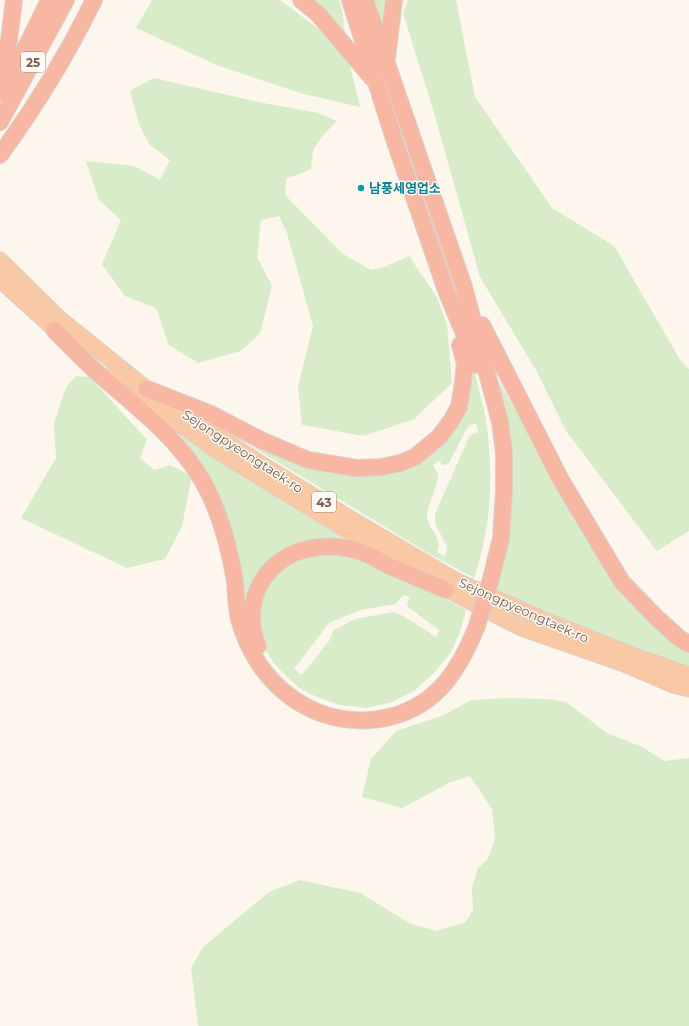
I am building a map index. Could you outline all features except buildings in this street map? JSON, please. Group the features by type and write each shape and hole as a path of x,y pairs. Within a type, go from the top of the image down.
{"highway":[{"path":"0,71 9,40 14,0"},
{"name":"25","path":"0,93 29,41 49,0"},
{"name":"25","path":"0,122 66,0"},
{"path":"0,155 52,78 76,37 94,0"},
{"path":"301,0 318,14 378,84"},
{"path":"350,0 398,149 447,293 476,362 490,419 496,465 493,536 488,573"},
{"path":"54,330 97,372 157,424 182,452 202,479 218,512 227,541 235,581 238,618 256,660 275,685 296,702 316,712 343,719 364,721 387,717 408,710 432,696 447,682 468,648 472,623 501,538 504,491 504,452 496,409 464,287 365,0"},
{"path":"386,62 394,0"},
{"name":"Sejongpyeongtaek-ro","path":"0,260 58,318 147,389 262,465 457,581 547,621 632,655 689,675"},
{"name":"Sejongpyeongtaek-ro","path":"0,280 54,330 125,386 225,456 368,544 446,590 521,628 624,664 689,689"},
{"path":"464,287 498,359 561,480 622,582 655,616 679,638 689,644"},
{"path":"147,389 211,414 261,440 308,460 356,468 381,467 400,463 415,457 438,437 451,421 459,407 465,364 447,293"},
{"path":"446,590 363,552 344,548 322,547 305,549 278,563 266,575 259,586 254,602 252,620 254,637 263,657 273,672 299,695 331,709 356,712 376,712 409,701 424,692 435,681 452,659 462,638 472,623"}],"green space":[{"path":"152,0 280,0 346,49 360,107 300,93 219,66 136,28"},
{"path":"308,0 339,0 343,15 345,39"},
{"path":"372,0 385,0 382,29"},
{"path":"408,0 456,0 475,97 552,208 614,246 682,363 689,369 689,531 657,551 566,431 536,370 480,277 433,109 403,13"},
{"path":"154,78 258,102 318,113 337,121 323,135 313,150 311,169 286,178 285,195 343,254 371,270 385,267 409,256 436,296 447,324 452,383 414,419 364,436 302,425 298,387 313,326 287,233 279,216 261,220 257,257 272,286 260,333 241,351 198,363 169,345 156,308 125,296 102,264 121,220 99,200 86,161 134,166 160,180 170,160 149,144 139,124 130,91"},
{"path":"474,370 485,415 488,435 490,456 490,497 485,538 474,578 428,553 210,421 292,458 404,467 465,401","holes":["476,423 478,432 469,437 435,514 435,523 447,547 447,551 444,556 437,552 439,547 437,538 430,525 427,515 438,479 438,473 433,465 440,460 441,464 445,465 449,463 470,425"]},
{"path":"495,374 559,488 674,643 689,652 689,670 571,625 496,589 506,541"},
{"path":"76,376 90,377 147,440 140,458 154,470 170,465 192,476 182,526 165,559 127,568 21,518 56,458 54,424 66,387"},
{"path":"179,433 354,543 291,547 247,617 232,530 207,472"},
{"path":"347,552 438,595 466,610 460,632 451,652 435,672 415,690 392,702 367,708 339,705 310,694 298,687 273,662 266,650 259,633 259,601 274,573 301,556","holes":["404,595 410,598 407,603 408,607 439,630 436,637 405,617 394,612 355,619 334,630 329,641 302,675 294,669 329,623 360,610 395,604"]},
{"path":"508,698 547,699 566,702 607,733 642,747 664,761 689,758 689,1026 198,1026 191,968 203,947 269,892 300,880 360,893 411,924 436,931 466,922 473,910 472,888 478,868 487,860 495,840 492,809 470,776 449,783 402,808 362,797 371,759 396,731 444,715 471,700"}],"place":[{"name":"남풍세영업소","path":"361,188"}]}
